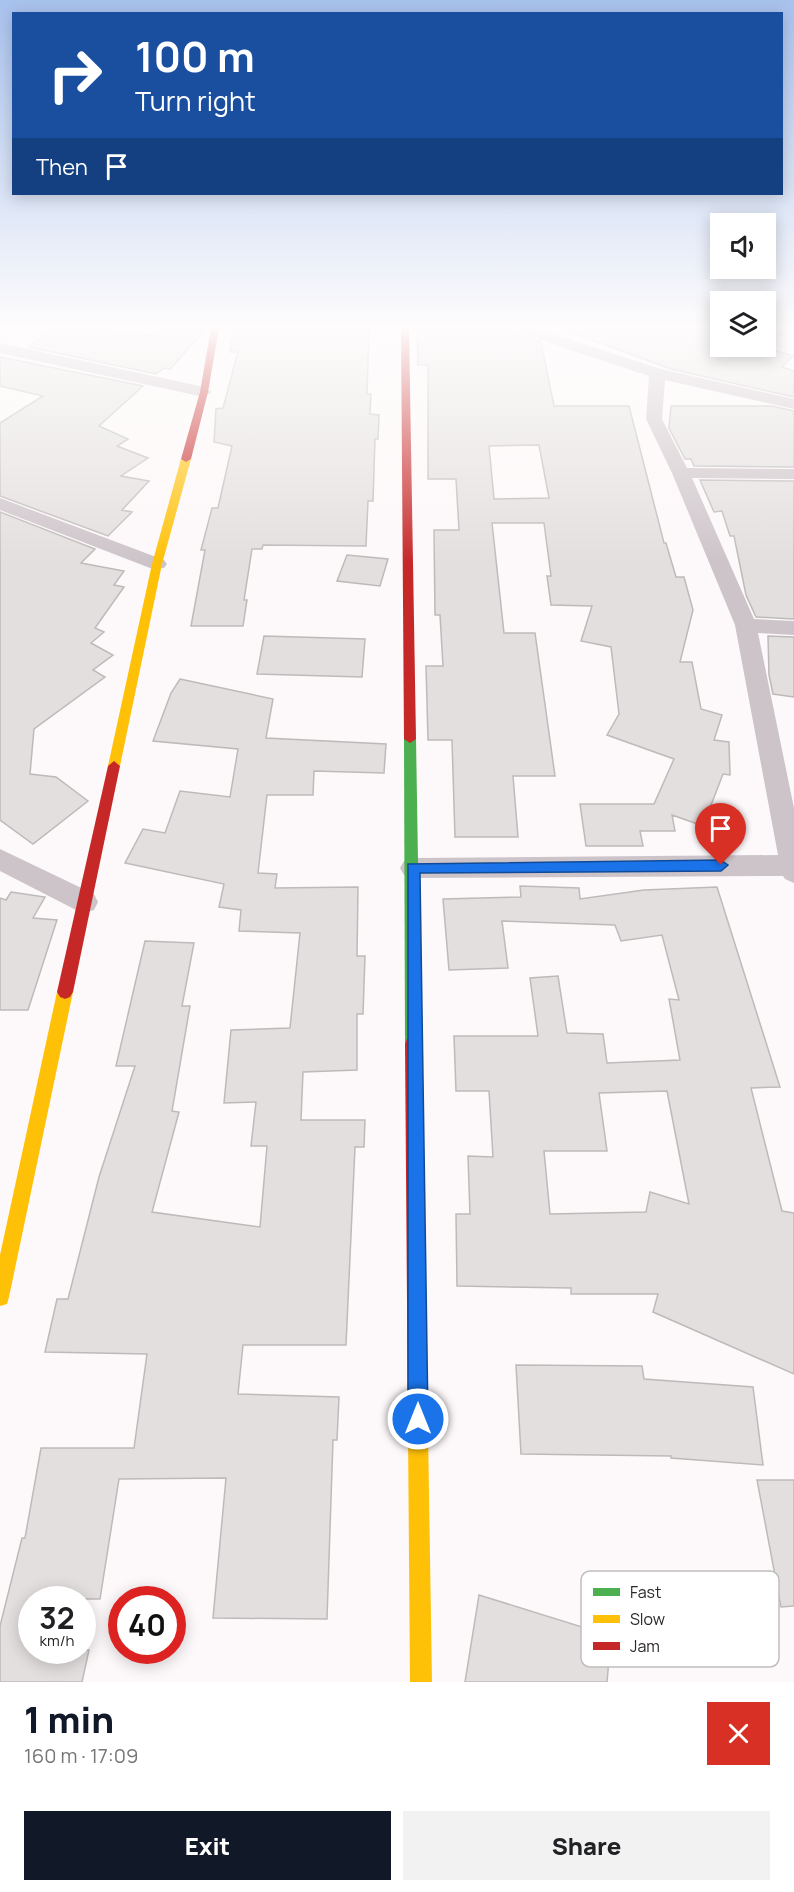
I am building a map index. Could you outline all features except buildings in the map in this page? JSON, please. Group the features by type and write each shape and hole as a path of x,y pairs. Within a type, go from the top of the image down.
{"street":[{"path":"0,1297 157,564 200,406"},
{"path":"406,406 421,1682"},
{"path":"413,868 793,867 746,625 681,473 654,419 655,406"},
{"path":"681,473 794,474"},
{"path":"0,504 157,564"},
{"path":"746,625 794,628"},
{"path":"0,859 85,902"}],"traffic: fast":[{"path":"410,739 413,1044"}],"traffic: slow":[{"path":"114,766 157,564 186,459"},
{"path":"0,1297 65,992"},
{"path":"418,1431 421,1682"}],"traffic: jam":[{"path":"186,459 200,406"},
{"path":"406,406 410,739"},
{"path":"65,992 114,766"},
{"path":"413,1044 418,1431"}],"route":[{"path":"418,1419 413,868 721,865"}]}
